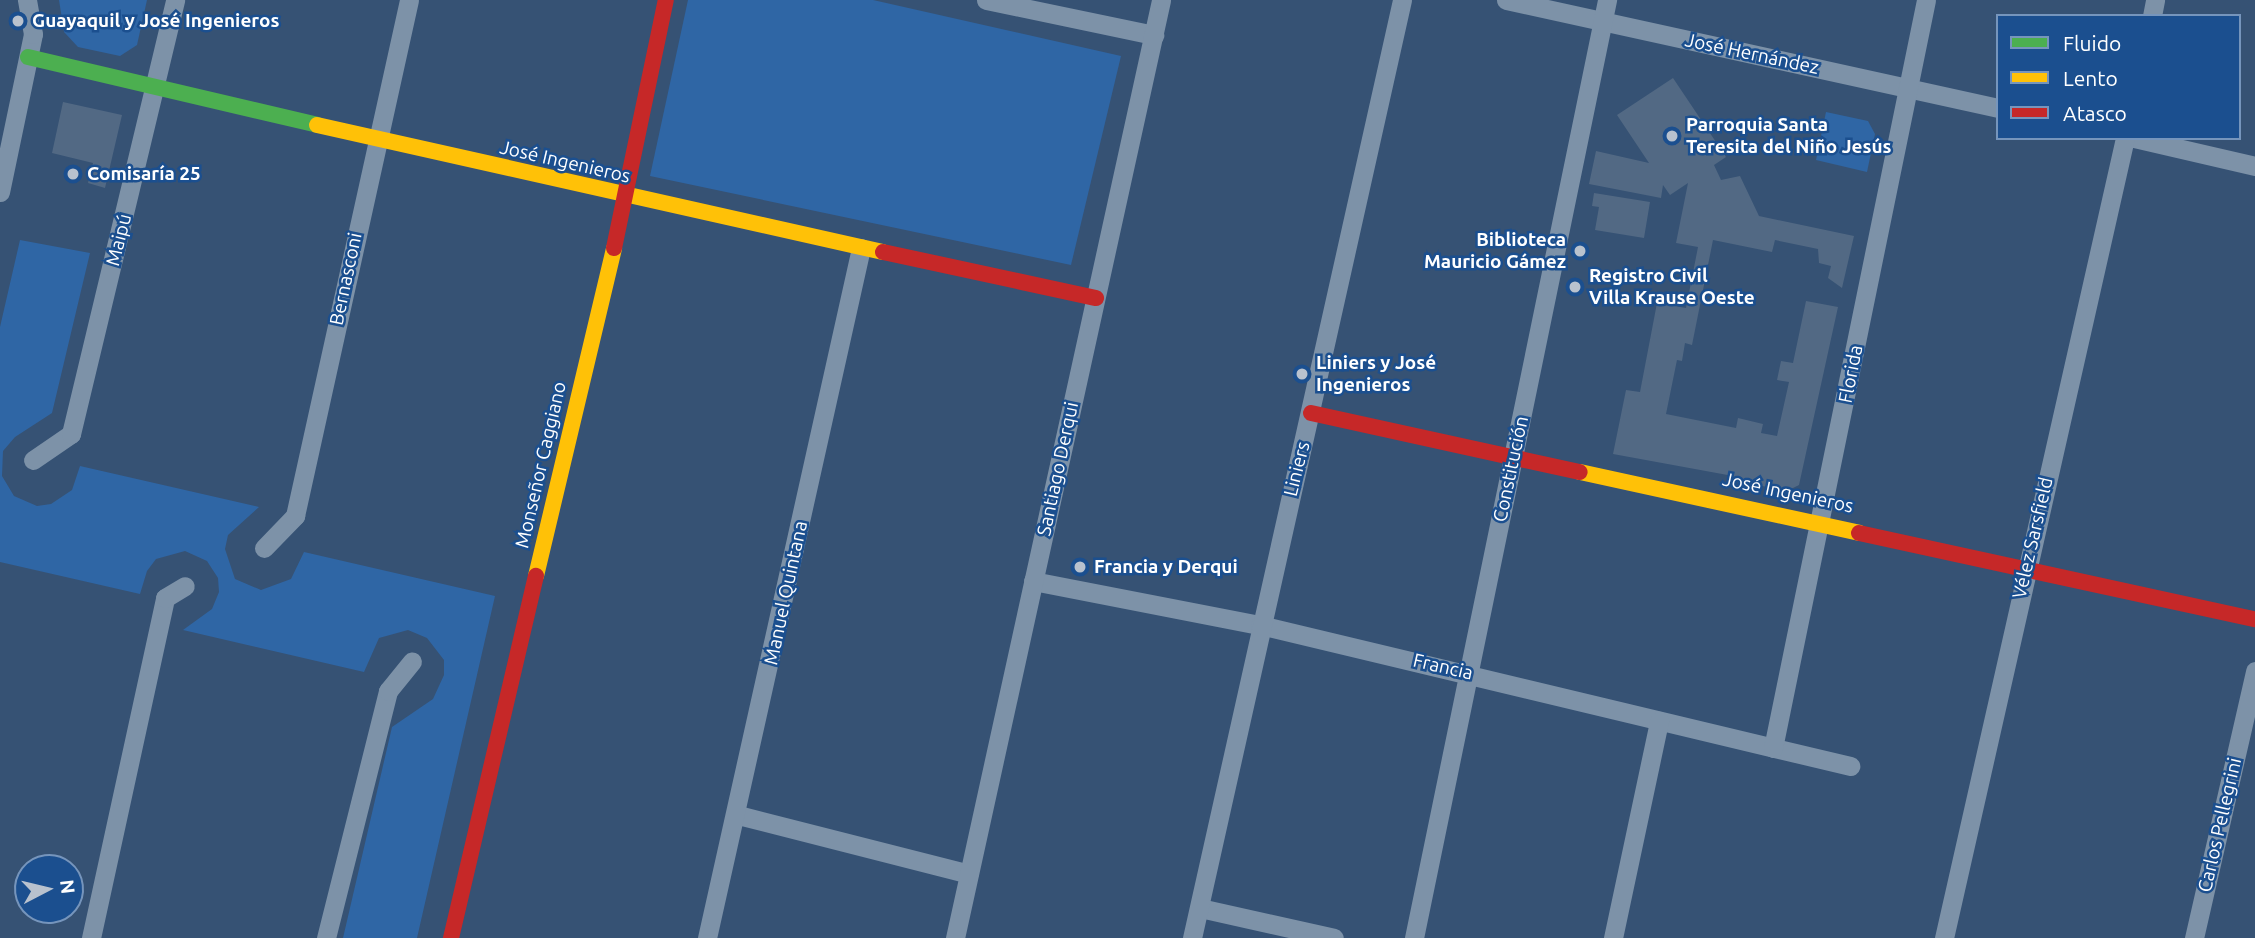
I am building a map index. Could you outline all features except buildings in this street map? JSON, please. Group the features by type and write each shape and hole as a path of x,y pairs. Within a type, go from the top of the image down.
{"street":[{"path":"0,190 33,34 27,0"},
{"name":"Maipú","path":"33,460 71,434 157,89 175,0"},
{"name":"Bernasconi","path":"264,548 295,516 409,0"},
{"name":"Monseñor Caggiano","path":"452,938 625,197 666,0"},
{"path":"986,0 1154,35"},
{"name":"Santiago Derqui","path":"955,938 1161,0"},
{"name":"Liniers","path":"1192,938 1402,0"},
{"name":"José Hernández","path":"1506,0 1996,108"},
{"name":"Constitución","path":"1414,938 1607,0"},
{"name":"Florida","path":"1773,748 1926,0"},
{"name":"José Ingenieros","path":"28,57 625,197 1096,298"},
{"name":"Vélez Sarsfield","path":"1944,938 2125,140"},
{"path":"2143,140 2255,166"},
{"name":"Manuel Quintana","path":"707,938 738,815 861,248"},
{"name":"José Ingenieros","path":"1311,413 1821,521 2255,620"},
{"name":"Francia","path":"1034,581 1260,625 1850,766"},
{"path":"91,938 165,598 185,586"},
{"path":"326,938 388,691 412,661"},
{"name":"Carlos Pellegrini","path":"2194,938 2255,671"},
{"path":"1613,938 1659,721"},
{"path":"738,815 969,874"},
{"path":"1200,908 1334,938"}],"shaded area":[{"path":"59,0 147,0 137,45 120,56 78,47 64,32"},
{"path":"688,0 873,0 1121,56 1071,265 650,176"},
{"path":"1826,112 1868,121 1875,134 1867,172 1816,160"},
{"path":"20,240 90,253 52,413 15,437 3,451 2,476 14,496 37,506 51,504 72,490 80,466 259,507 228,535 225,549 235,579 261,590 291,579 304,552 495,596 417,938 343,938 392,727 433,699 444,675 444,660 427,638 408,630 379,638 364,672 183,630 212,609 219,592 218,578 207,561 185,551 156,559 147,571 140,594 0,562 0,327"}],"traffic: fast":[{"path":"28,57 317,125"}],"traffic: slow":[{"path":"317,125 883,252"},
{"path":"536,576 614,248"},
{"path":"1580,472 1859,533"}],"traffic: jam":[{"path":"614,248 666,0"},
{"path":"883,252 1096,298"},
{"path":"1311,413 1580,472"},
{"path":"1859,533 2255,619"},
{"path":"451,938 536,576"}],"place":[{"name":"Guayaquil y José Ingenieros","path":"18,21"},
{"name":"Parroquia Santa Teresita del Niño Jesús","path":"1672,136"},
{"name":"Comisaría 25","path":"73,174"},
{"name":"Biblioteca Mauricio Gámez","path":"1580,251"},
{"name":"Registro Civil Villa Krause Oeste","path":"1575,287"},
{"name":"Liniers y José Ingenieros","path":"1302,374"},
{"name":"Francia y Derqui","path":"1080,567"}]}
